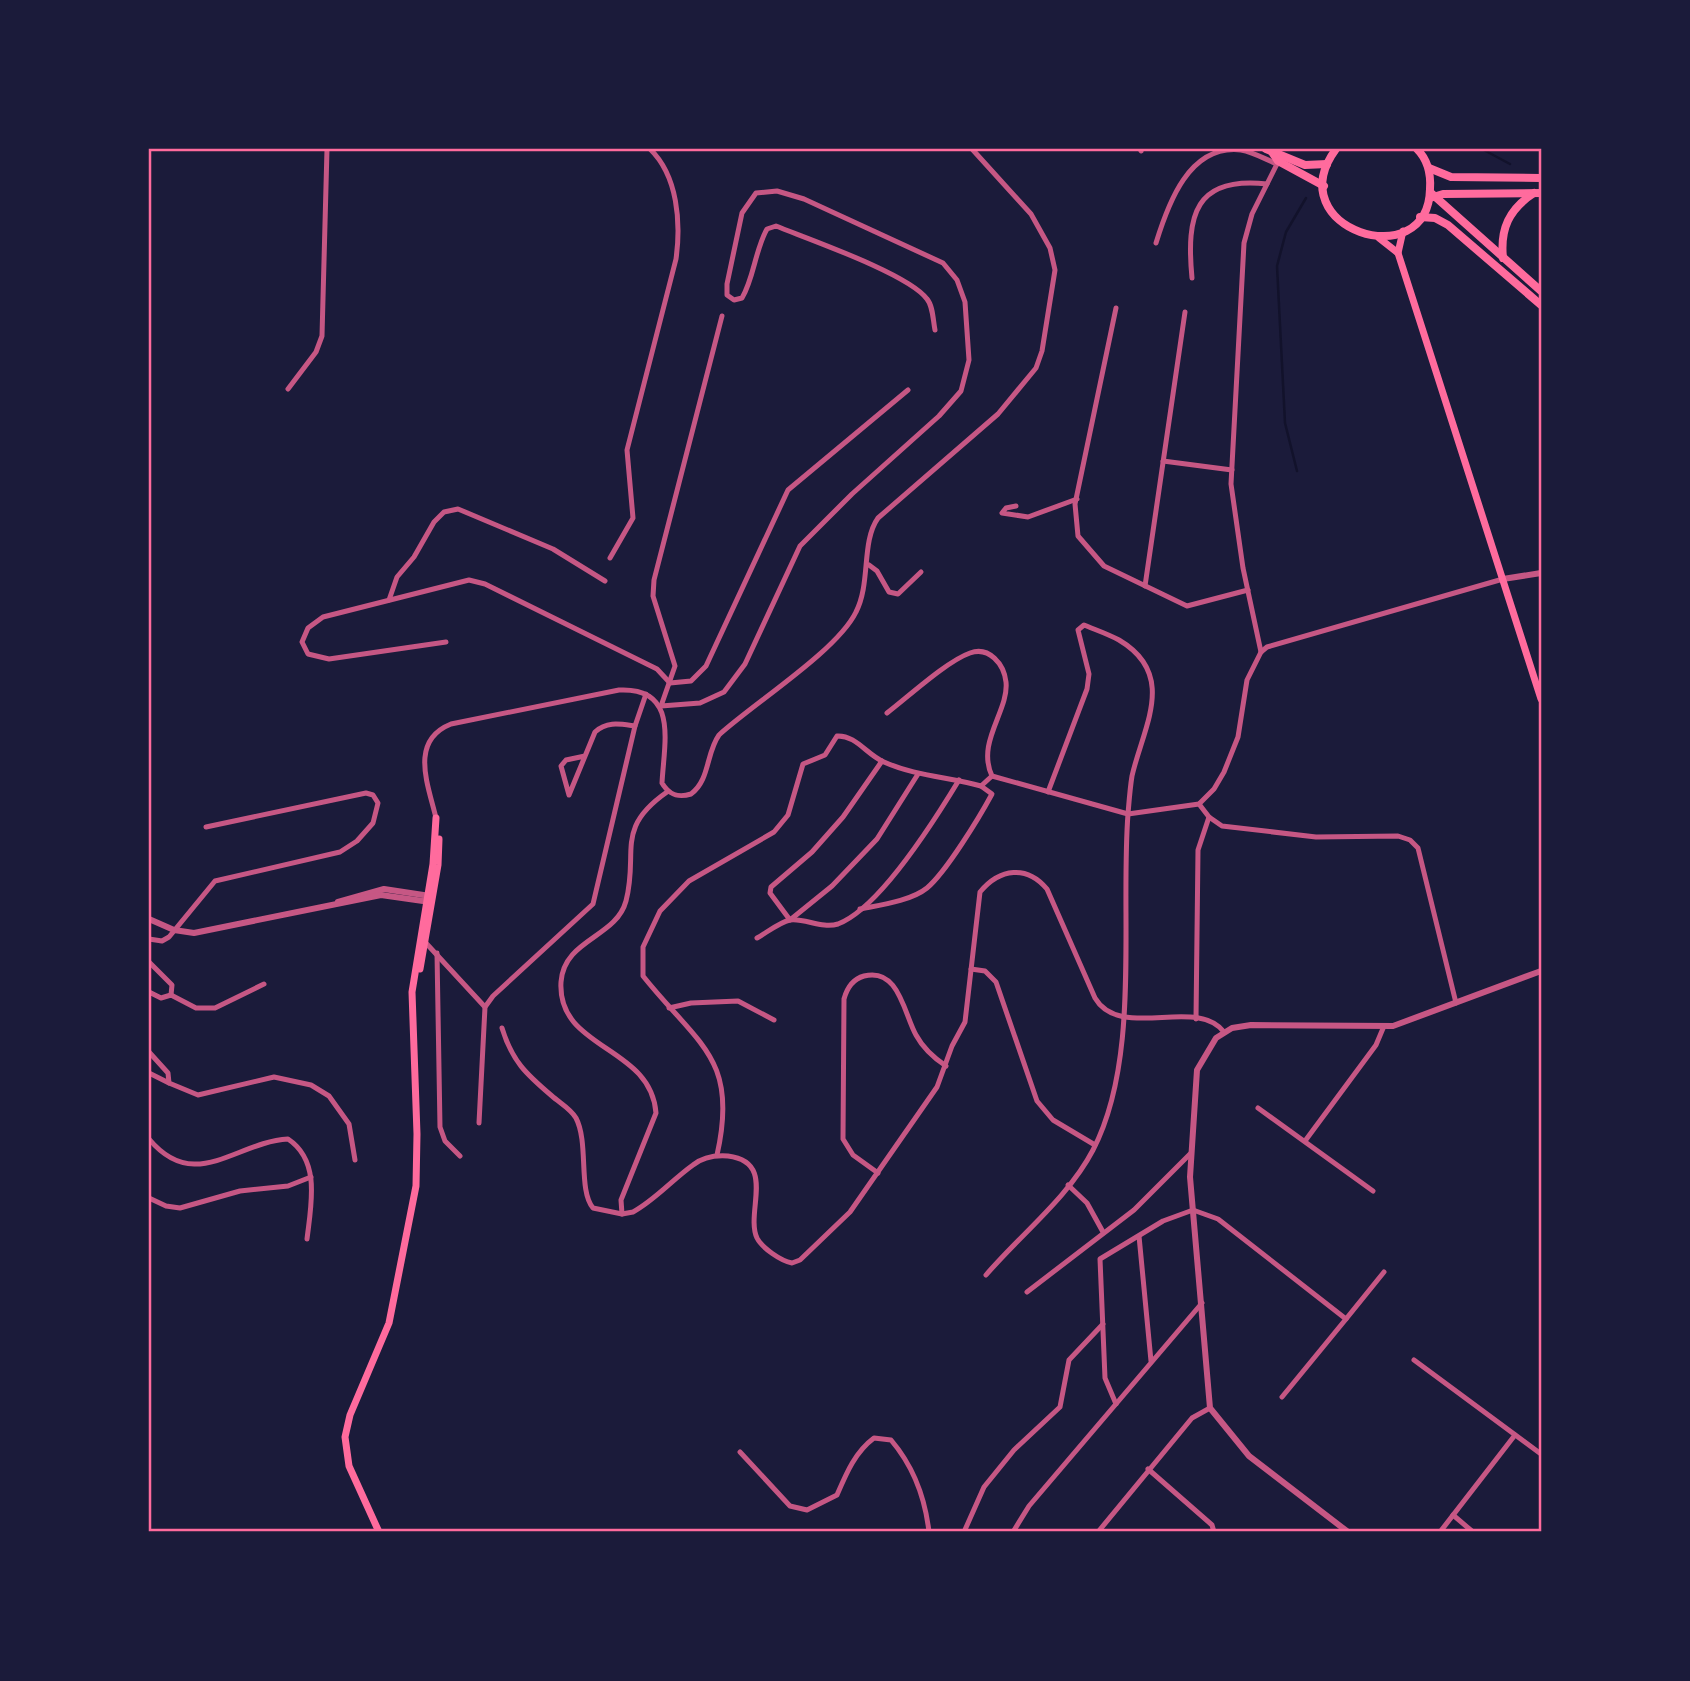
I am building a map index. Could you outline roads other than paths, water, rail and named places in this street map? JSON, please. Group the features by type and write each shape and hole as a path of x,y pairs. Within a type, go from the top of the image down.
{"main road":[{"path":"1336,149 1327,164 1324,186 1327,202 1341,223 1362,236 1379,238 1403,232 1420,217 1431,196 1429,168 1418,149"},
{"path":"1275,156 1305,165 1327,164"},
{"path":"1275,156 1324,186"},
{"path":"1429,168 1443,176 1541,178"},
{"path":"1431,196 1538,193"},
{"path":"1503,258 1504,227 1511,213 1538,193"},
{"path":"1431,196 1541,291"},
{"path":"1420,217 1435,218 1448,225 1541,305"},
{"path":"1403,232 1398,253 1541,699"},
{"path":"1379,238 1398,253"},
{"path":"379,1532 349,1466 345,1437 350,1415 389,1323 416,1186 417,1134 412,1003 440,852 436,818"},
{"path":"412,1003 425,942 430,899"}],"street":[{"path":"288,389 316,352 322,336 327,149"},
{"path":"610,558 633,518 627,450 676,259 679,235 670,181 666,170 650,149"},
{"path":"722,316 654,580 653,596 674,660 675,672 661,706 664,718 662,783 667,792 683,796 698,788 711,749 719,735 841,634 858,610 869,565 870,535 878,518 998,414 1036,368 1042,351 1055,270 1049,248 1031,214 972,149"},
{"path":"1156,243 1169,201 1182,182 1206,159 1237,150 1275,156 1267,184 1252,214 1244,243 1232,470 1248,590 1261,652"},
{"path":"1192,278 1191,235 1201,202 1214,189 1231,181 1267,184"},
{"path":"436,818 424,754 430,738 443,727 619,690 646,694 661,706 709,701 730,686 745,664 800,546 852,494 939,416 961,391 969,360 965,302 957,280 943,263 803,199 777,191 756,193 742,213 728,271 727,295 734,300 741,298 747,289 761,239 767,229 776,226 882,271 921,292 929,301 935,330"},
{"path":"1116,308 1076,499 1078,536 1089,552 1104,566 1187,606 1248,590"},
{"path":"1145,586 1185,312"},
{"path":"446,642 329,659 311,655 303,649 303,635 315,622 469,580 485,584 657,669 670,683 684,684 702,673 788,490 908,390"},
{"path":"1163,461 1232,470"},
{"path":"1016,506 1006,508 1002,513 1028,517 1076,499"},
{"path":"389,600 397,578 414,557 434,522 444,512 458,509 553,549 605,581"},
{"path":"869,565 877,571 889,592 898,594 921,572"},
{"path":"992,776 1128,814 1199,804 1214,789 1224,772 1238,737 1247,680 1261,652 1267,647 1503,579 1541,573"},
{"path":"986,1275 1068,1185 1095,1145 1118,1072 1128,814 1132,777 1155,695 1152,677 1142,660 1120,641 1084,625 1078,630 1089,674 1087,689 1048,792"},
{"path":"887,713 956,661 971,652 986,652 1000,663 1007,683 988,748 988,766 992,776"},
{"path":"479,1123 485,1007 493,996 593,904 635,726 646,694"},
{"path":"585,756 566,760 561,766 569,795 595,732 601,726 614,723 635,726"},
{"path":"717,1155 724,1123 725,1099 720,1071 699,1041 643,976 643,947 660,911 689,881 774,832 788,815 803,764 825,755 837,736 851,738 882,761 918,774 981,786 992,794 976,823 926,889 886,904 860,909"},
{"path":"882,761 843,817 820,843 771,887 770,893 790,920 814,925 838,924 860,909 915,851 959,780"},
{"path":"757,938 790,920 832,886 877,839 918,774"},
{"path":"981,786 992,776"},
{"path":"622,1214 621,1200 656,1113 655,1100 644,1076 635,1067 575,1025 563,1003 561,980 574,951 610,926 621,913 627,896 629,850 635,826 643,812 667,792"},
{"path":"149,939 166,940 219,878 346,849 375,819 378,803 373,795 366,793 206,827"},
{"path":"1199,804 1209,817 1222,826 1316,837 1398,836 1409,840 1418,848 1456,1003"},
{"path":"1196,1019 1198,850 1209,817"},
{"path":"502,1028 510,1053 527,1075 576,1119 591,1205 600,1212 633,1212 647,1205 669,1182 698,1161 717,1155 738,1158 750,1167 757,1187 757,1237 762,1245 789,1263 800,1260 850,1212 937,1087 965,1022 980,892 989,882 1003,874 1021,871 1038,878 1047,890 1098,1004 1108,1013 1122,1017 1196,1019 1213,1022 1224,1032"},
{"path":"149,919 174,930 202,932 384,889 430,899"},
{"path":"425,942 485,1007"},
{"path":"437,953 440,1127 445,1141 460,1156"},
{"path":"149,962 172,985 171,995"},
{"path":"971,969 985,971 996,982 1037,1101 1053,1119 1095,1145"},
{"path":"1348,1532 1250,1456 1210,1408 1193,1210 1191,1153 1197,1070 1207,1048 1224,1032 1251,1025 1400,1024 1541,971"},
{"path":"878,1173 853,1155 842,1132 844,999 849,987 859,978 872,975 891,982 915,1035 924,1047 946,1066"},
{"path":"149,992 162,998 171,995 196,1008 215,1008 264,984"},
{"path":"669,1008 691,1003 738,1001 774,1020"},
{"path":"1305,1141 1376,1045 1384,1026"},
{"path":"149,1052 168,1073 169,1083"},
{"path":"149,1073 198,1096 274,1077 311,1085 329,1096 349,1124 355,1160"},
{"path":"1258,1108 1373,1191"},
{"path":"149,1139 161,1153 197,1164 213,1164 273,1140 288,1139 305,1156 311,1177 307,1239"},
{"path":"1027,1293 1134,1210 1191,1153"},
{"path":"149,1198 166,1206 180,1208 240,1191 288,1185 311,1177"},
{"path":"1068,1185 1087,1203 1103,1233"},
{"path":"1115,1404 1105,1378 1100,1259 1139,1236 1193,1210 1218,1219 1346,1319"},
{"path":"1139,1236 1151,1362"},
{"path":"1282,1397 1384,1272"},
{"path":"1013,1532 1029,1506 1202,1303"},
{"path":"964,1532 984,1487 1014,1450 1060,1407 1069,1360 1103,1324"},
{"path":"1414,1360 1541,1454"},
{"path":"1098,1532 1192,1418 1210,1408"},
{"path":"1440,1532 1516,1435"},
{"path":"740,1452 790,1506 807,1510 837,1495 846,1474 864,1446 874,1438 891,1440 910,1463 927,1516 929,1532"},
{"path":"1148,1469 1212,1525 1214,1532"},
{"path":"1453,1515 1473,1532"}],"waterway":[{"path":"1482,149 1510,164"},
{"path":"1297,471 1285,423 1277,266 1286,232 1306,198"}]}
